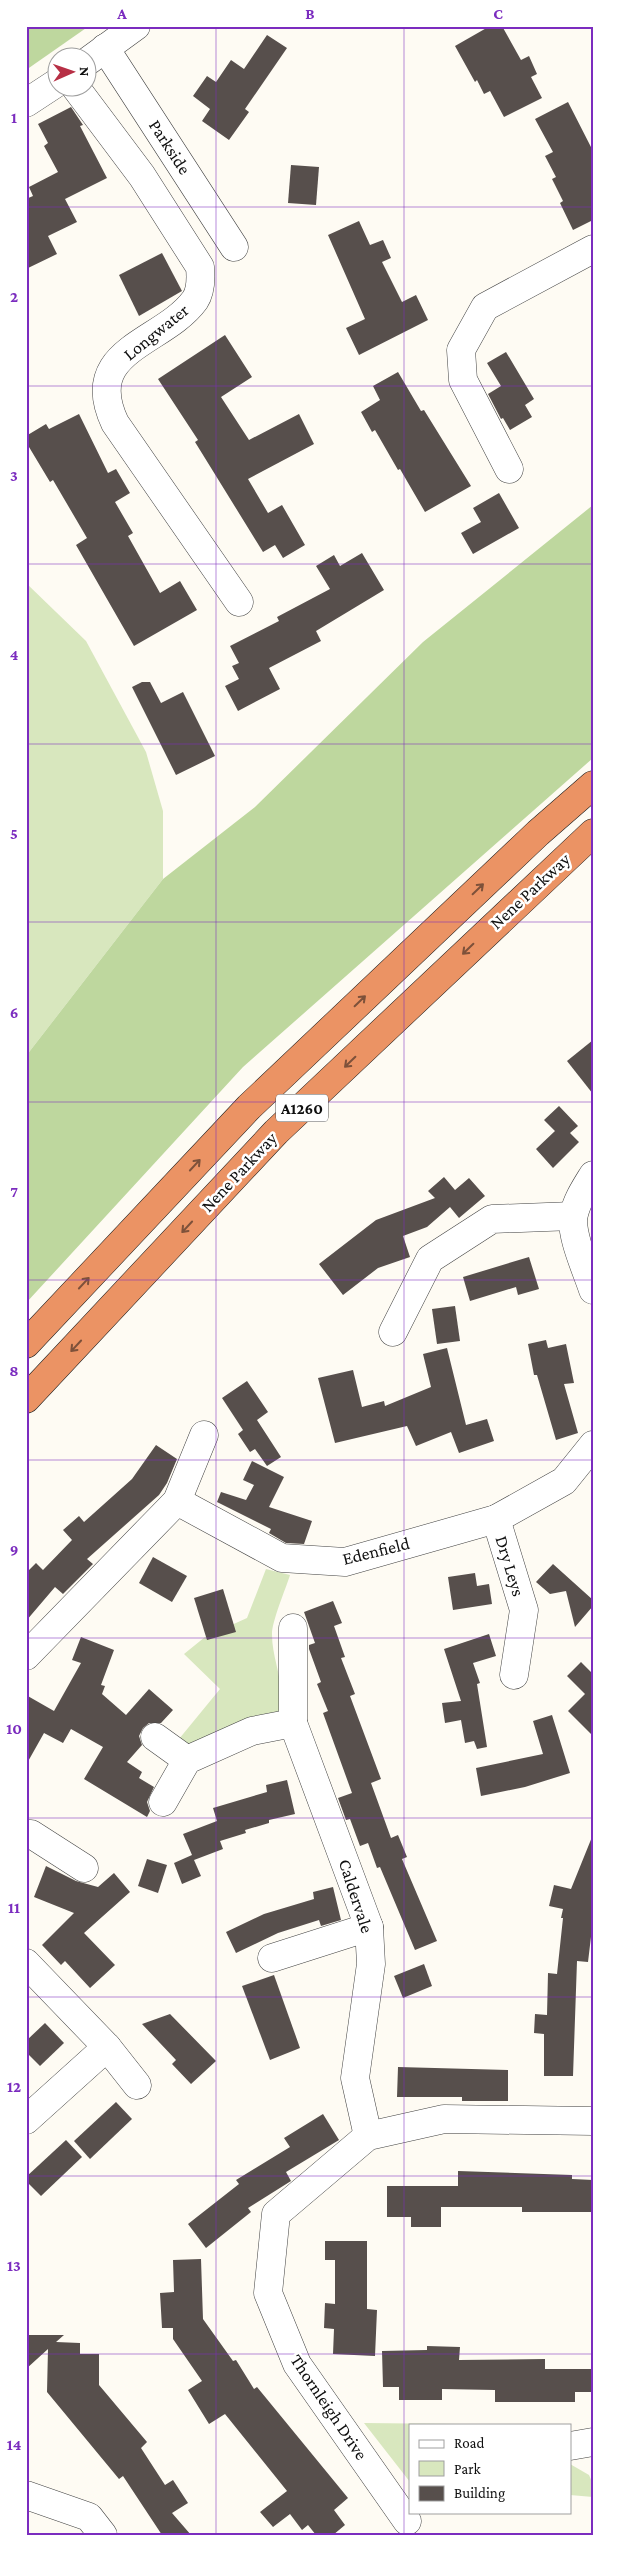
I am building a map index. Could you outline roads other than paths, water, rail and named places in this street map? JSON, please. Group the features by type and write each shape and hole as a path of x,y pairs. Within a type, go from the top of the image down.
{"highway":[{"name":"Nene Parkway","path":"26,1344 249,1107 530,840 593,785"},
{"name":"Nene Parkway","path":"26,1399 276,1132 593,833"}],"street":[{"path":"98,53 136,26"},
{"name":"Parkside","path":"98,57 234,247"},
{"path":"26,103 48,89"},
{"name":"Longwater","path":"83,98 166,213 200,267 202,281 196,299 185,310 126,353 113,369 106,385 106,404 115,423 239,602"},
{"path":"509,469 463,380 461,350 485,307 593,248"},
{"path":"593,1175 579,1197 573,1216 576,1236 593,1290"},
{"path":"393,1332 430,1259 492,1219 573,1216"},
{"path":"26,1656 177,1501 204,1435"},
{"name":"Dry Leys","path":"514,1675 524,1610 496,1519 564,1481 593,1445"},
{"name":"Edenfield","path":"177,1501 282,1558 345,1562 496,1519"},
{"name":"Caldervale","path":"292,1628 293,1723 369,1927 371,1964 355,2078 368,2136"},
{"path":"163,1802 187,1760 252,1731 293,1723"},
{"path":"155,1737 187,1760"},
{"path":"26,1834 31,1834 84,1868"},
{"path":"272,1958 369,1927"},
{"path":"26,1963 107,2047 137,2085"},
{"path":"26,2120 107,2047"},
{"name":"Thornleigh Drive","path":"406,2523 297,2364 268,2293 276,2214 368,2136 444,2119 593,2121"},
{"path":"572,2446 593,2442"},
{"path":"26,2495 89,2517 103,2535"}]}
